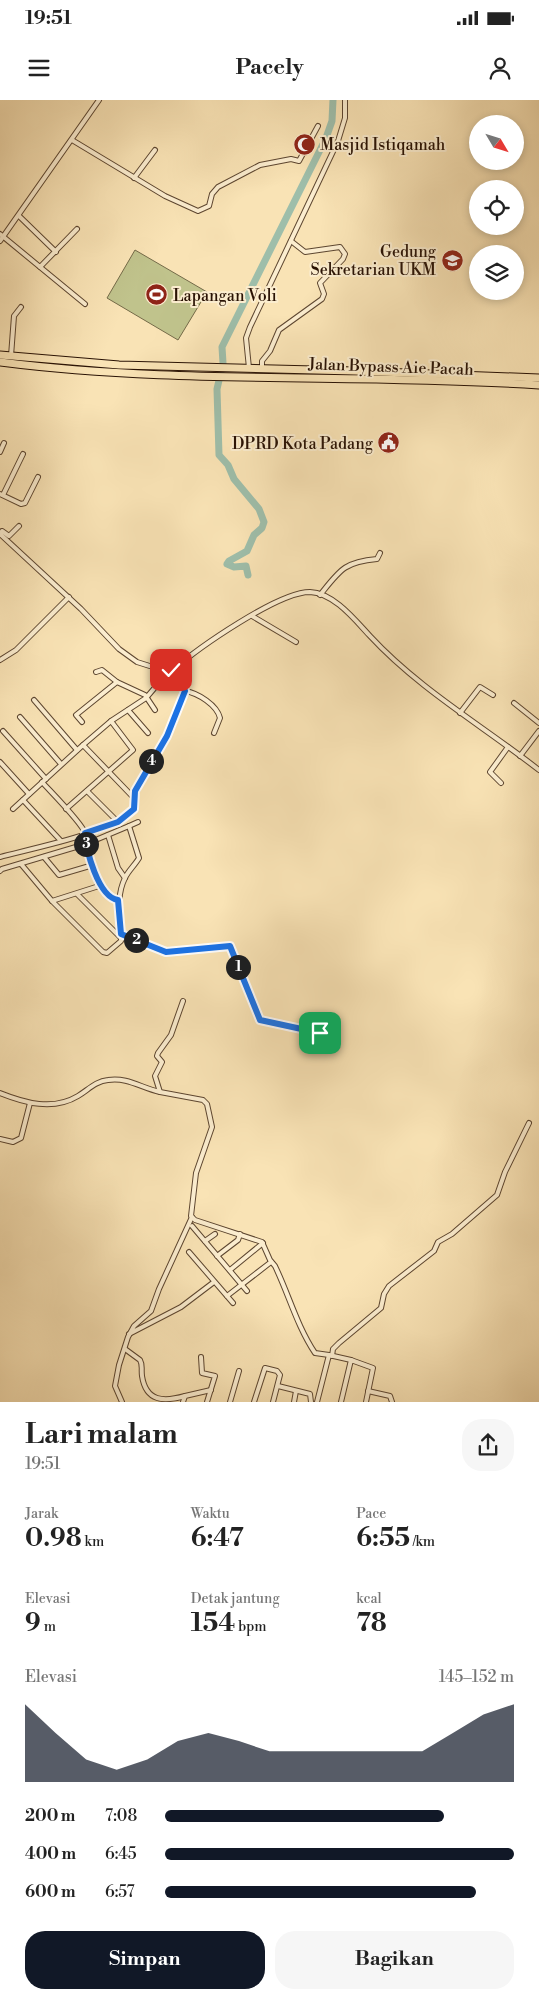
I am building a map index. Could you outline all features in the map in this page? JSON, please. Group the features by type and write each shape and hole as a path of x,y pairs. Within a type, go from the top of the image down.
{"highway":[{"path":"0,355 119,365 246,371"},
{"path":"0,362 95,371 204,376 262,369 539,378"},
{"name":"Jalan Bypass Aie Pacah","path":"246,371 539,385"}],"street":[{"path":"0,241 2,235 19,216 99,100"},
{"path":"246,371 246,338 342,131 345,100"},
{"path":"72,140 134,178 192,209 204,210 209,206 214,191 221,185 260,165 291,159 299,161 318,126"},
{"path":"134,178 155,150"},
{"path":"19,216 56,252"},
{"path":"40,267 77,229"},
{"path":"2,235 85,304"},
{"path":"262,369 262,360 270,351 277,332 322,300 324,294 320,283 344,256 344,251 340,246 306,252 291,241"},
{"path":"11,356 14,316 21,308"},
{"path":"0,452 4,443"},
{"path":"24,454 1,495 25,504 38,477"},
{"path":"19,526 9,536 2,531 0,534 69,597 131,659 146,665 171,670 185,691 202,698 218,712 220,718 214,733"},
{"path":"320,595 336,575 350,563 377,559 380,553"},
{"path":"13,809 110,722 146,698 171,670 183,661 231,627 288,598 312,592 336,603 399,665 460,713 539,770"},
{"path":"0,660 16,650 69,597"},
{"path":"252,616 296,642"},
{"path":"177,656 183,661"},
{"path":"96,672 102,670 117,682 142,694 155,710"},
{"path":"76,715 117,682"},
{"path":"460,713 480,686 493,695"},
{"path":"0,871 44,857 86,839 118,822 134,809 134,798 146,770 173,724 185,691"},
{"path":"34,700 77,750"},
{"path":"514,703 539,724"},
{"path":"72,710 82,722"},
{"path":"128,710 148,732"},
{"path":"20,717 61,764"},
{"path":"66,810 133,750 110,722"},
{"path":"2,730 44,781 86,839 99,886 113,900 118,900"},
{"path":"520,756 539,731"},
{"path":"83,745 134,798"},
{"path":"501,783 490,772 508,747"},
{"path":"0,762 29,794"},
{"path":"87,791 118,822"},
{"path":"23,800 60,841"},
{"path":"0,857 60,841 108,835 138,822"},
{"path":"22,864 52,901 103,952 110,951 121,941 118,900 125,878 139,858 129,826"},
{"path":"108,835 118,868 125,878"},
{"path":"44,857 59,875 93,865"},
{"path":"52,901 99,886"},
{"path":"77,894 121,936 166,952 230,946 260,1020 320,1033"},
{"path":"160,1092 155,1076 162,1062 157,1056 171,1035 183,1001"},
{"path":"0,1093 30,1103 52,1106 65,1103 100,1081 110,1079 132,1081 147,1090 203,1100 207,1104 212,1126 195,1180 190,1210 192,1218 159,1289 151,1311 134,1326 129,1334 115,1386 122,1402"},
{"path":"0,1139 13,1142 21,1138 30,1103"},
{"path":"317,1402 330,1356 336,1346 381,1308 384,1294 390,1286 434,1251 438,1242 452,1234 497,1195 505,1172 529,1123"},
{"path":"192,1218 263,1243 271,1262 276,1266 296,1316 314,1351 351,1360 373,1368 366,1402"},
{"path":"192,1226 247,1291"},
{"path":"205,1241 215,1234"},
{"path":"217,1256 238,1240 240,1234"},
{"path":"230,1270 263,1243"},
{"path":"189,1252 233,1303"},
{"path":"227,1296 271,1262"},
{"path":"129,1334 181,1307 214,1282"},
{"path":"125,1349 140,1360 142,1377 155,1398 165,1401 211,1390"},
{"path":"201,1357 202,1374 215,1376 207,1402"},
{"path":"341,1402 351,1360"},
{"path":"254,1402 264,1369 278,1372 278,1386 274,1402"},
{"path":"230,1402 239,1372"},
{"path":"278,1386 311,1394 311,1402"},
{"path":"294,1402 296,1390"},
{"path":"368,1391 390,1396 392,1402"},
{"path":"183,1402 184,1396"}],"green space":[{"name":"Lapangan Voli","path":"135,250 207,292 178,340 107,298"}],"waterway":[{"path":"248,575 246,566 234,567 227,564 247,551 254,535 262,528 264,522 259,509 234,479 228,465 219,455 217,389 223,363 222,347 326,138 332,121 333,100"}],"place":[{"name":"Masjid Istiqamah","path":"304,144"},
{"name":"Gedung Sekretarian UKM","path":"452,260"},
{"name":"Lapangan Voli","path":"157,295"},
{"name":"DPRD Kota Padang","path":"389,443"}],"route":[{"path":"171,670 173,670 182,683 185,691 167,736 135,791 134,809 118,822 85,833 86,844 99,886 113,900 118,900 121,934 166,952 230,946 260,1020 320,1033"}]}
